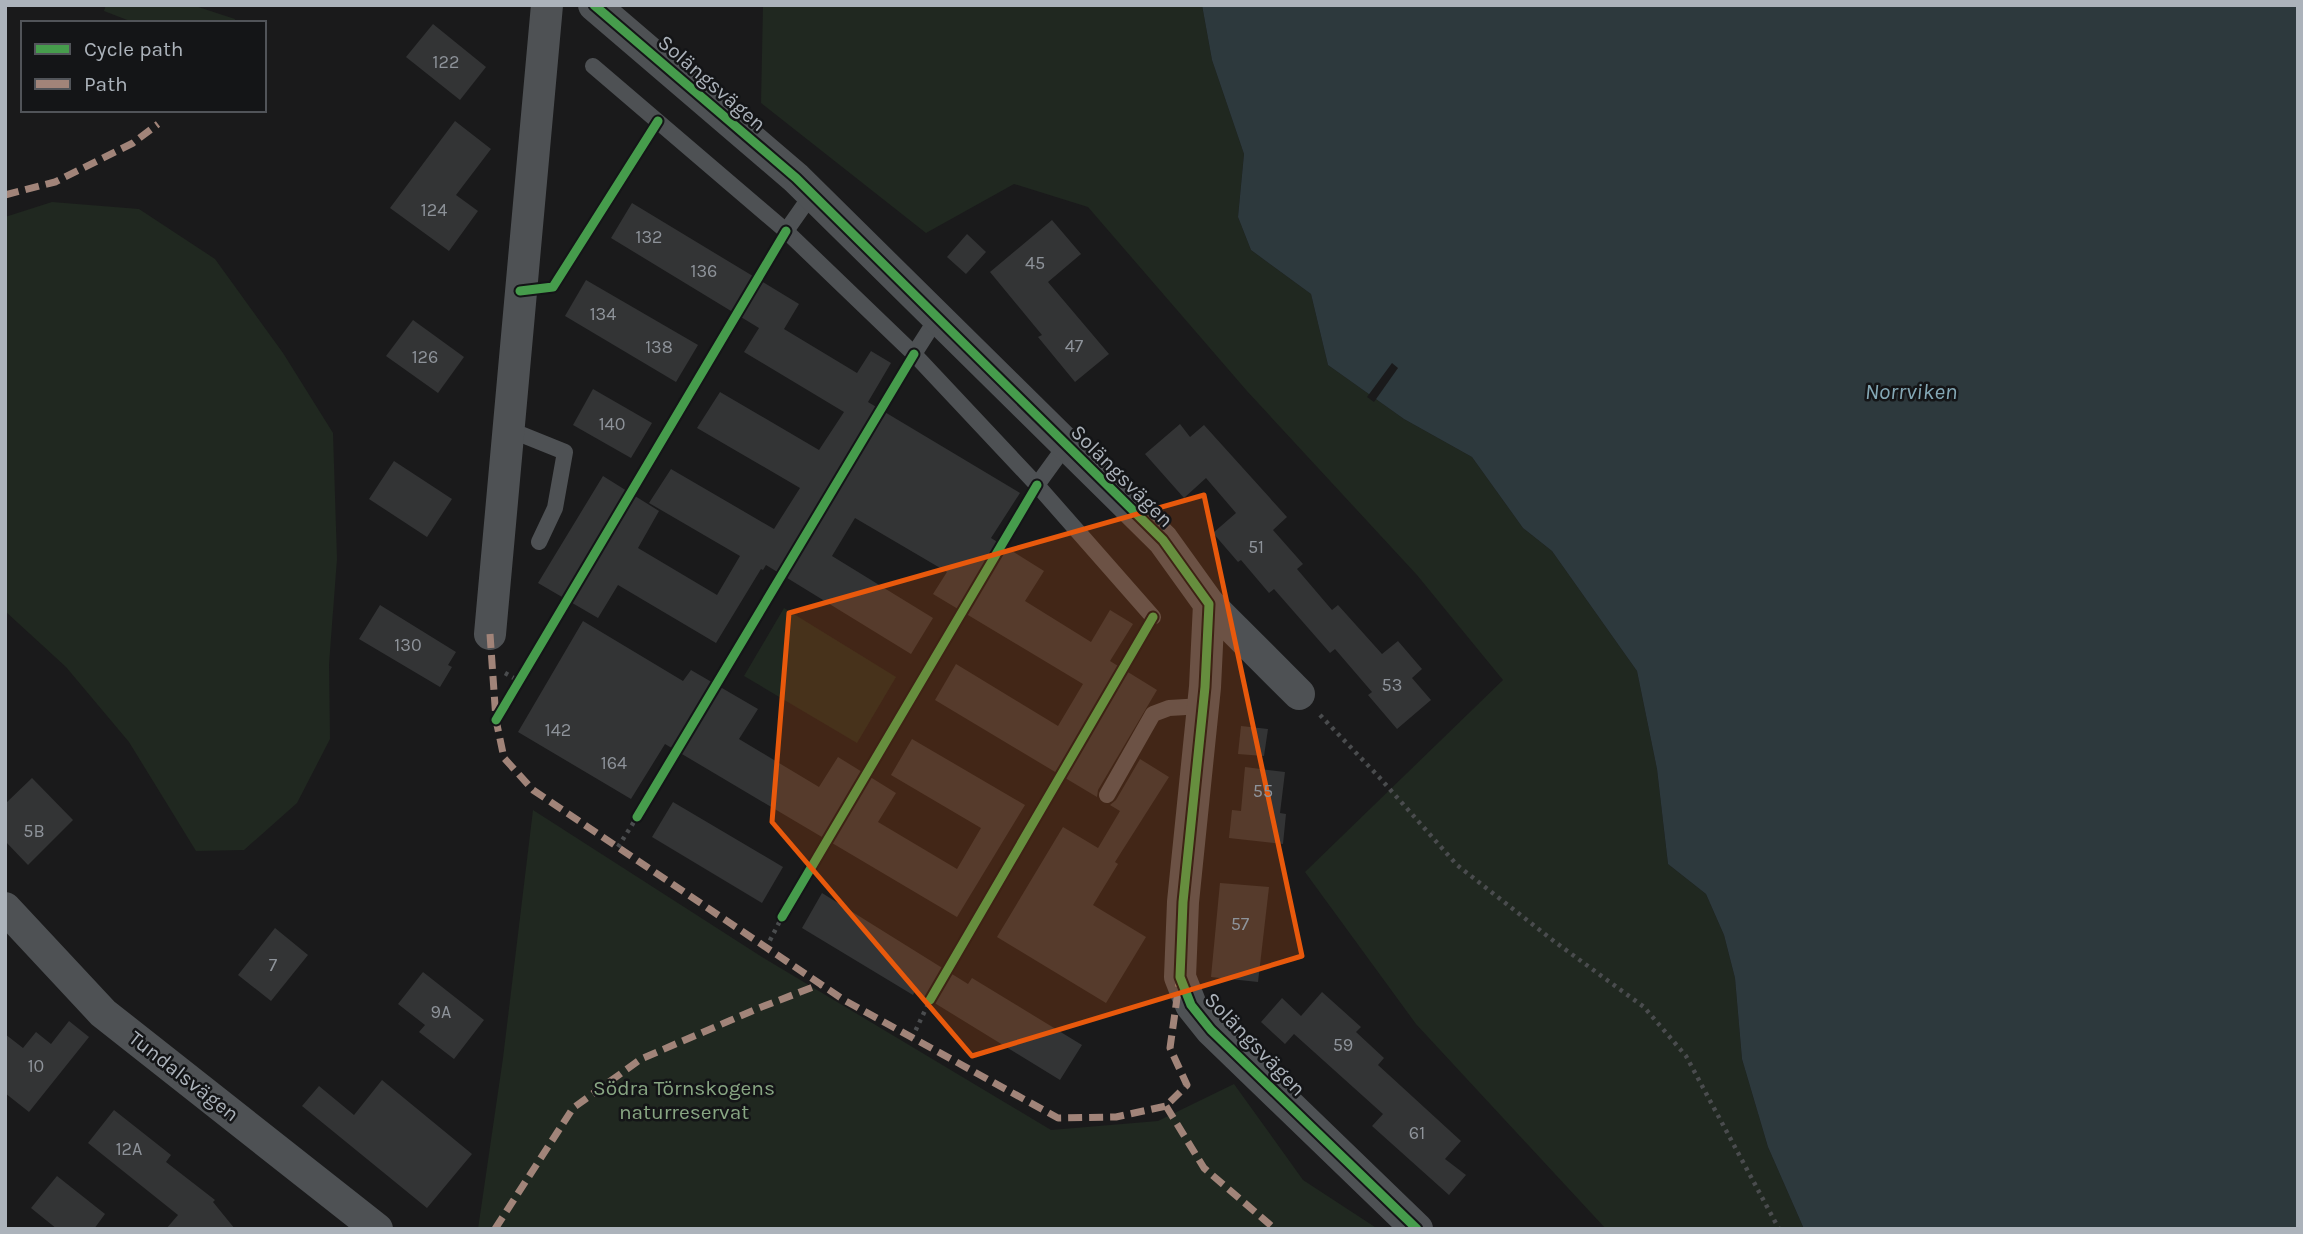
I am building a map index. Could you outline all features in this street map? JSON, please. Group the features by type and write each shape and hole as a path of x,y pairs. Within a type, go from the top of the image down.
{"street":[{"path":"490,634 547,5"},
{"name":"Solängsvägen","path":"594,5 812,194 1163,540 1209,604 1300,694"},
{"name":"Solängsvägen","path":"1209,604 1203,706 1182,914 1180,977 1191,1005 1211,1030 1417,1229"},
{"name":"Tundalsvägen","path":"6,909 103,1013 377,1229"}],"lane":[{"path":"593,66 786,231 914,354 1037,485 1153,617"},
{"path":"786,231 812,194"},
{"path":"914,354 937,318"},
{"path":"508,429 565,452 555,508 539,542"},
{"path":"1037,485 1066,445"},
{"path":"1107,795 1153,714 1169,708 1203,706"}],"path":[{"path":"513,691 526,669"},
{"path":"505,673 519,681"},
{"path":"1300,694 1457,865 1644,1007 1686,1056 1779,1229"},
{"path":"618,848 644,805"},
{"path":"766,948 789,905"},
{"path":"912,1038 937,988"}],"highlighted area":[{"path":"1204,495 1302,956 972,1056 772,822 789,613"}],"green space":[{"path":"106,5 192,5 235,19 130,21 104,11"},
{"path":"763,5 1202,5 1212,60 1244,154 1238,217 1251,250 1311,294 1328,365 1404,419 1472,457 1523,528 1552,551 1637,671 1657,769 1668,864 1706,894 1724,935 1735,978 1742,1059 1768,1147 1804,1229 1606,1229 1416,1024 1305,872 1503,680 1417,575 1247,391 1088,207 1014,184 926,233 761,103"},
{"path":"52,202 139,209 215,259 283,353 333,433 337,559 329,664 330,739 297,803 244,850 196,851 129,742 66,667 5,611 5,217"},
{"path":"784,608 896,677 857,743 744,676"},
{"name":"Södra Törnskogens naturreservat","path":"533,810 762,957 1051,1130 1158,1121 1234,1084 1303,1180 1378,1229 478,1229 503,1058"}],"water":[{"name":"Norrviken","path":"1202,5 2298,5 2298,1229 1804,1229 1768,1147 1742,1059 1735,978 1724,935 1706,894 1668,864 1657,769 1637,671 1552,551 1523,528 1472,457 1404,419 1328,365 1311,294 1251,250 1238,217 1244,154 1212,60"}],"pier":[{"path":"1392,363 1398,368 1374,402 1367,397"}],"building":[{"path":"433,24 486,67 460,100 406,57"},
{"path":"455,121 491,149 456,195 478,211 449,251 390,208"},
{"path":"632,203 799,304 784,329 857,373 871,351 891,363 868,402 1020,493 991,538 1044,571 1025,601 1091,642 1110,610 1133,624 1110,661 1157,690 1098,790 1097,797 935,700 956,664 1058,726 1083,684 933,594 947,572 855,518 832,556 933,618 911,654 766,565 716,643 618,585 598,618 538,583 603,476 659,511 638,548 717,595 740,556 649,503 671,469 774,529 800,488 697,428 720,392 819,450 844,412 744,352 759,328 611,238"},
{"path":"1052,220 1081,254 1048,282 1109,354 1075,382 1038,337 1042,335 990,272"},
{"path":"967,234 986,252 966,274 947,257"},
{"path":"586,280 698,345 676,382 565,316"},
{"path":"413,320 464,357 438,393 386,356"},
{"path":"593,389 652,423 631,458 573,425"},
{"path":"1180,424 1190,437 1204,425 1287,517 1273,530 1303,564 1297,569 1332,610 1338,605 1382,654 1398,641 1422,669 1412,678 1431,700 1397,729 1368,695 1372,692 1335,649 1330,653 1274,589 1269,593 1213,533 1236,513 1206,478 1184,498 1145,454"},
{"path":"394,461 452,499 427,537 369,499"},
{"path":"380,605 456,652 448,665 452,667 440,687 359,639"},
{"path":"583,621 683,681 691,670 758,709 739,739 819,787 838,757 896,793 878,822 957,869 981,828 891,775 912,739 1025,805 957,917 665,744 631,799 518,732"},
{"path":"1241,726 1268,729 1264,756 1238,754"},
{"path":"1140,759 1169,777 1115,862 1118,864 1093,905 1146,937 1106,1003 997,937 1063,827 1098,848 1120,811 1110,805 1116,800"},
{"path":"1245,767 1285,772 1280,813 1286,814 1283,844 1229,838 1232,810 1241,811"},
{"path":"32,778 73,820 28,865 5,841 5,804"},
{"path":"673,802 783,867 762,903 652,837"},
{"path":"1220,883 1269,887 1258,982 1211,977"},
{"path":"822,893 968,984 972,978 1082,1045 1060,1080 915,991 913,995 802,928"},
{"path":"275,928 308,955 271,1001 238,975"},
{"path":"423,972 484,1020 454,1059 419,1032 425,1025 398,1004"},
{"path":"1322,992 1361,1027 1356,1032 1384,1058 1378,1065 1461,1141 1445,1159 1466,1175 1449,1195 1372,1126 1383,1114 1294,1034 1285,1044 1261,1022 1282,998 1301,1016"},
{"path":"69,1021 89,1037 29,1112 5,1093 5,1034 23,1048 36,1032 51,1044"},
{"path":"382,1080 472,1154 427,1208 302,1106 319,1086 354,1115"},
{"path":"114,1110 171,1155 166,1162 215,1200 213,1202 235,1229 166,1229 178,1215 88,1143"},
{"path":"57,1176 105,1214 94,1229 57,1229 31,1208"}],"marked path":[{"path":"5,195 55,182 133,143 158,124"},
{"path":"490,634 496,720 504,758 533,790 844,1000 1058,1118 1116,1117 1166,1106 1187,1085 1170,1048 1179,984"},
{"path":"495,1229 573,1108 641,1059 821,984"},
{"path":"1166,1106 1204,1168 1275,1229"}],"cycle path":[{"path":"594,5 796,178 1163,540 1209,604 1205,687 1183,902 1180,977 1191,1005 1211,1030 1417,1229"},
{"path":"520,291 553,287 658,121"},
{"path":"496,720 786,231"},
{"path":"637,817 914,354"},
{"path":"782,917 1037,485"},
{"path":"930,1000 1153,617"}]}
